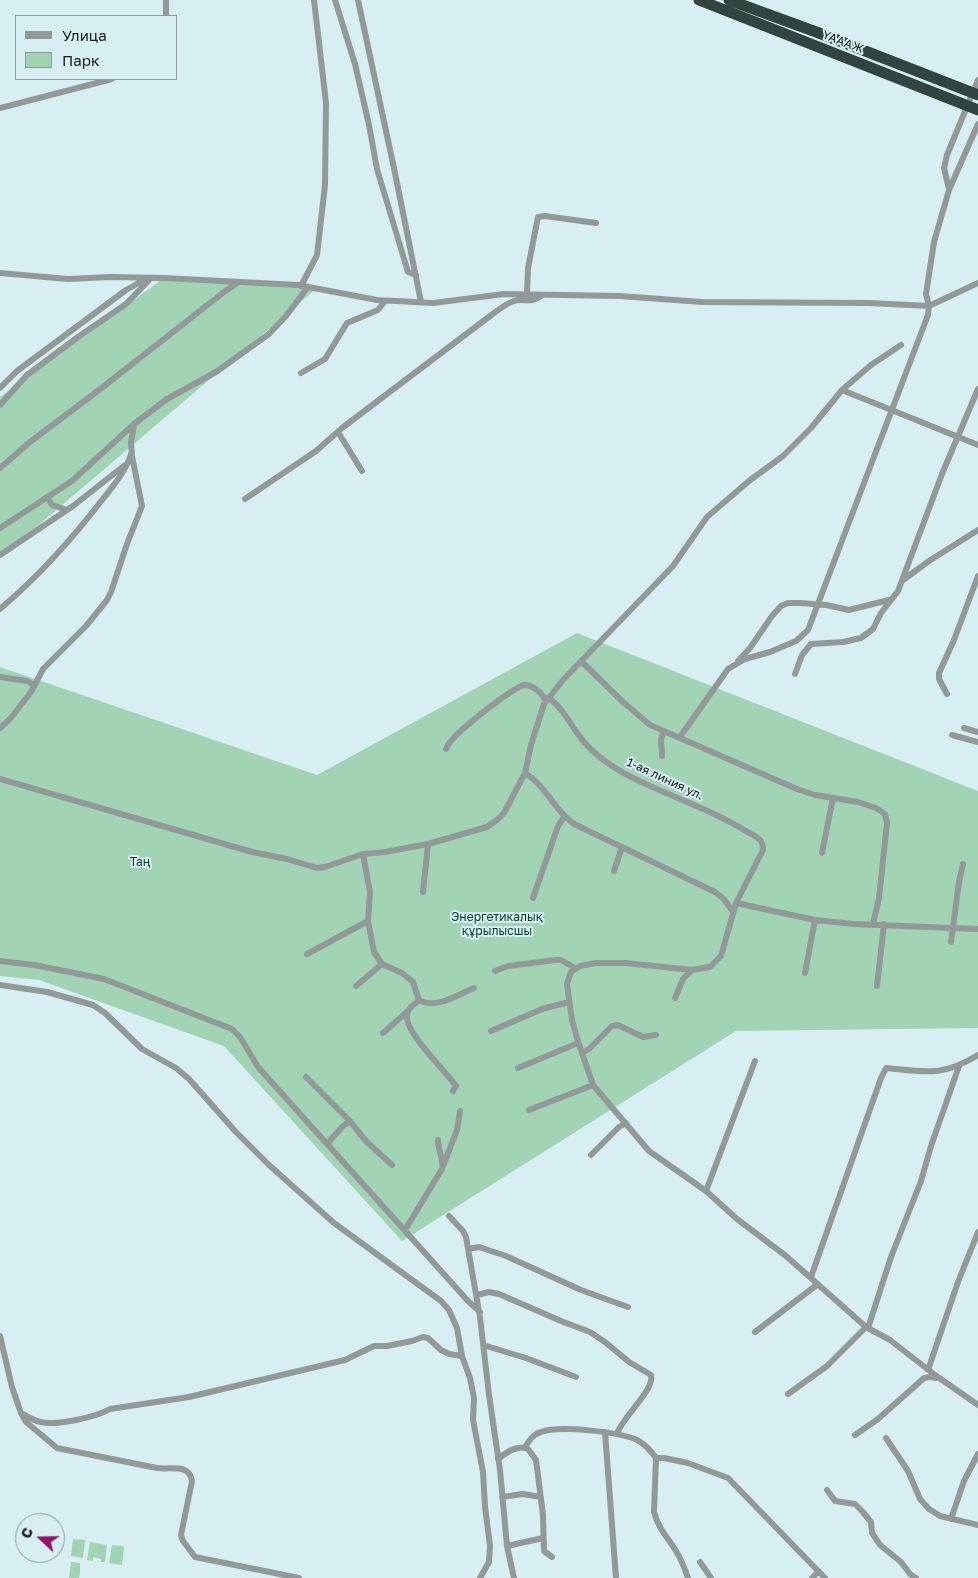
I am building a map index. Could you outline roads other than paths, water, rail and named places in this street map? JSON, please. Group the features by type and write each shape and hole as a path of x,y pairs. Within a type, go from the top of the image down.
{"highway":[{"name":"ҮАААЖ","path":"699,0 978,110"},
{"name":"ҮАААЖ","path":"729,0 978,95"}],"street":[{"path":"166,0 166,15"},
{"path":"0,528 81,474 134,424 167,399 227,365 268,334 286,316 305,286 317,255 325,185 326,103 314,0"},
{"path":"335,0 352,55 369,125 377,169 402,254 408,272 416,275"},
{"path":"358,0 416,275 420,302"},
{"path":"0,108 108,80"},
{"path":"949,190 944,168 947,155 978,80"},
{"path":"736,663 796,641 808,630 928,315 929,306 926,294 934,242 949,190 963,162 978,124"},
{"path":"527,294 528,268 538,217 545,216 596,223"},
{"path":"0,272 76,279 111,277 149,278 305,286 385,301 420,302 449,301 504,294 527,294 620,296 702,302 869,303 929,306 978,283"},
{"path":"0,405 24,378 126,304 149,278"},
{"path":"0,388 22,368 126,290 149,278"},
{"path":"0,468 30,442 238,283"},
{"path":"245,499 288,471 506,305 517,300 533,300 542,295"},
{"path":"301,373 325,359 347,323 378,310 385,301"},
{"path":"0,779 252,852 287,859 317,868 330,866 363,854 386,852 428,844 487,827 504,813 525,773 531,745 547,700 576,665 672,566 707,517 749,481 783,456 812,428 842,390 871,365 901,345"},
{"path":"22,368 36,368"},
{"path":"680,737 724,673 750,648 781,606 788,603 817,604 849,610 894,597 903,580 978,389"},
{"path":"842,390 978,445"},
{"path":"0,728 15,714 43,669 86,626 107,600 111,592 142,506 131,452 134,424"},
{"path":"338,432 362,471"},
{"path":"0,609 48,564 74,535 118,479 128,462 131,452"},
{"path":"0,555 67,510 128,462"},
{"path":"47,497 52,505 67,510"},
{"path":"903,580 978,530"},
{"path":"947,694 939,679 939,673 954,640 978,576"},
{"path":"795,674 802,655 810,644 843,642 868,634 873,629 889,600"},
{"path":"581,661 650,725 797,789 858,802 876,808 885,814 887,823 883,863 879,898 873,924"},
{"path":"0,677 34,685"},
{"name":"1-ая линия ул.","path":"446,749 447,744 455,736 522,685 529,685 557,706 584,742 614,767 634,780 723,818 756,837 761,842 763,850 736,903"},
{"path":"964,728 978,732"},
{"path":"662,756 664,731"},
{"path":"952,735 978,742"},
{"path":"525,773 538,783 564,817 588,831 715,892 724,899 733,912"},
{"path":"822,853 833,798"},
{"path":"533,898 558,826 564,817"},
{"path":"423,892 428,844"},
{"path":"614,871 622,847"},
{"path":"363,854 370,892 368,921 374,952 382,964 402,973 413,982 419,1000"},
{"path":"951,942 964,864"},
{"path":"978,929 816,920 736,903 727,940 720,956 710,967 692,970 610,963 587,964 576,968 568,978 567,984 578,1042 593,1085 649,1152 706,1191 737,1219 786,1256 867,1328 890,1340 940,1379 978,1405"},
{"path":"805,973 816,920"},
{"path":"307,954 368,921"},
{"path":"877,986 884,924"},
{"path":"495,971 508,966 547,960 561,960 576,968"},
{"path":"0,961 34,965 97,977 129,987 232,1029 240,1037 258,1067 480,1312"},
{"path":"356,986 382,964"},
{"path":"675,998 683,979 692,970"},
{"path":"0,986 47,992 93,1004 142,1049 176,1068 189,1079 235,1131 297,1191 334,1223 441,1301 457,1328 462,1356 470,1378 474,1398 473,1420 483,1472 490,1546 489,1562 480,1578"},
{"path":"453,1091 456,1086 451,1078 427,1052 411,1029 407,1021 408,1011 411,1005 419,1000 432,1004 474,988"},
{"path":"491,1031 542,1009 569,1002"},
{"path":"383,1033 408,1011"},
{"path":"582,1053 589,1049 612,1026 618,1025 643,1037 656,1035"},
{"path":"518,1068 578,1042"},
{"path":"810,1278 849,1164 886,1068 935,1072 959,1066 978,1055"},
{"path":"706,1191 755,1061"},
{"path":"788,1394 827,1366 867,1328 891,1257 921,1181 959,1066"},
{"path":"306,1077 350,1121 366,1141 392,1165"},
{"path":"529,1110 593,1085"},
{"path":"405,1230 436,1181 443,1166 457,1130 460,1111"},
{"path":"327,1144 350,1121"},
{"path":"591,1155 619,1127 626,1123"},
{"path":"438,1140 443,1166"},
{"path":"449,1216 463,1231 477,1295 507,1546 514,1578"},
{"path":"928,1370 958,1282 978,1232"},
{"path":"468,1249 479,1247 506,1256 581,1290 628,1307"},
{"path":"755,1332 818,1284"},
{"path":"477,1295 490,1292 499,1294 590,1332 629,1362 651,1375 652,1380 649,1387 623,1420 617,1434"},
{"path":"0,1336 12,1387 26,1422 57,1448 157,1468 180,1468 187,1470 191,1474 192,1481 181,1535 183,1541 195,1557 299,1578"},
{"path":"22,1414 41,1422 54,1423 102,1413 110,1409 189,1397 345,1360 374,1346 387,1346 423,1337 428,1338 441,1350 449,1354 462,1356"},
{"path":"484,1345 526,1358 576,1377"},
{"path":"855,1435 878,1419 924,1378 940,1379"},
{"path":"525,1448 534,1436 547,1430 605,1432 638,1440 656,1458 654,1512 658,1525 677,1552 688,1578"},
{"path":"605,1432 616,1578"},
{"path":"886,1438 908,1471 920,1499 936,1514 978,1525"},
{"path":"498,1459 512,1450 525,1448 531,1452 536,1460 543,1515 544,1551 552,1557"},
{"path":"951,1519 964,1481 978,1454"},
{"path":"656,1458 688,1463 728,1478 825,1578"},
{"path":"827,1490 835,1501 854,1504 862,1511 871,1522 872,1533 880,1545 901,1562 910,1574 916,1578"},
{"path":"502,1497 523,1494 541,1497"},
{"path":"507,1546 543,1538"},
{"path":"700,1562 711,1578"},
{"path":"812,1578 818,1572"}],"park label":[{"name":"Таң","path":"140,862"},
{"name":"Энергетикалық құрылысшы","path":"497,924"}]}
